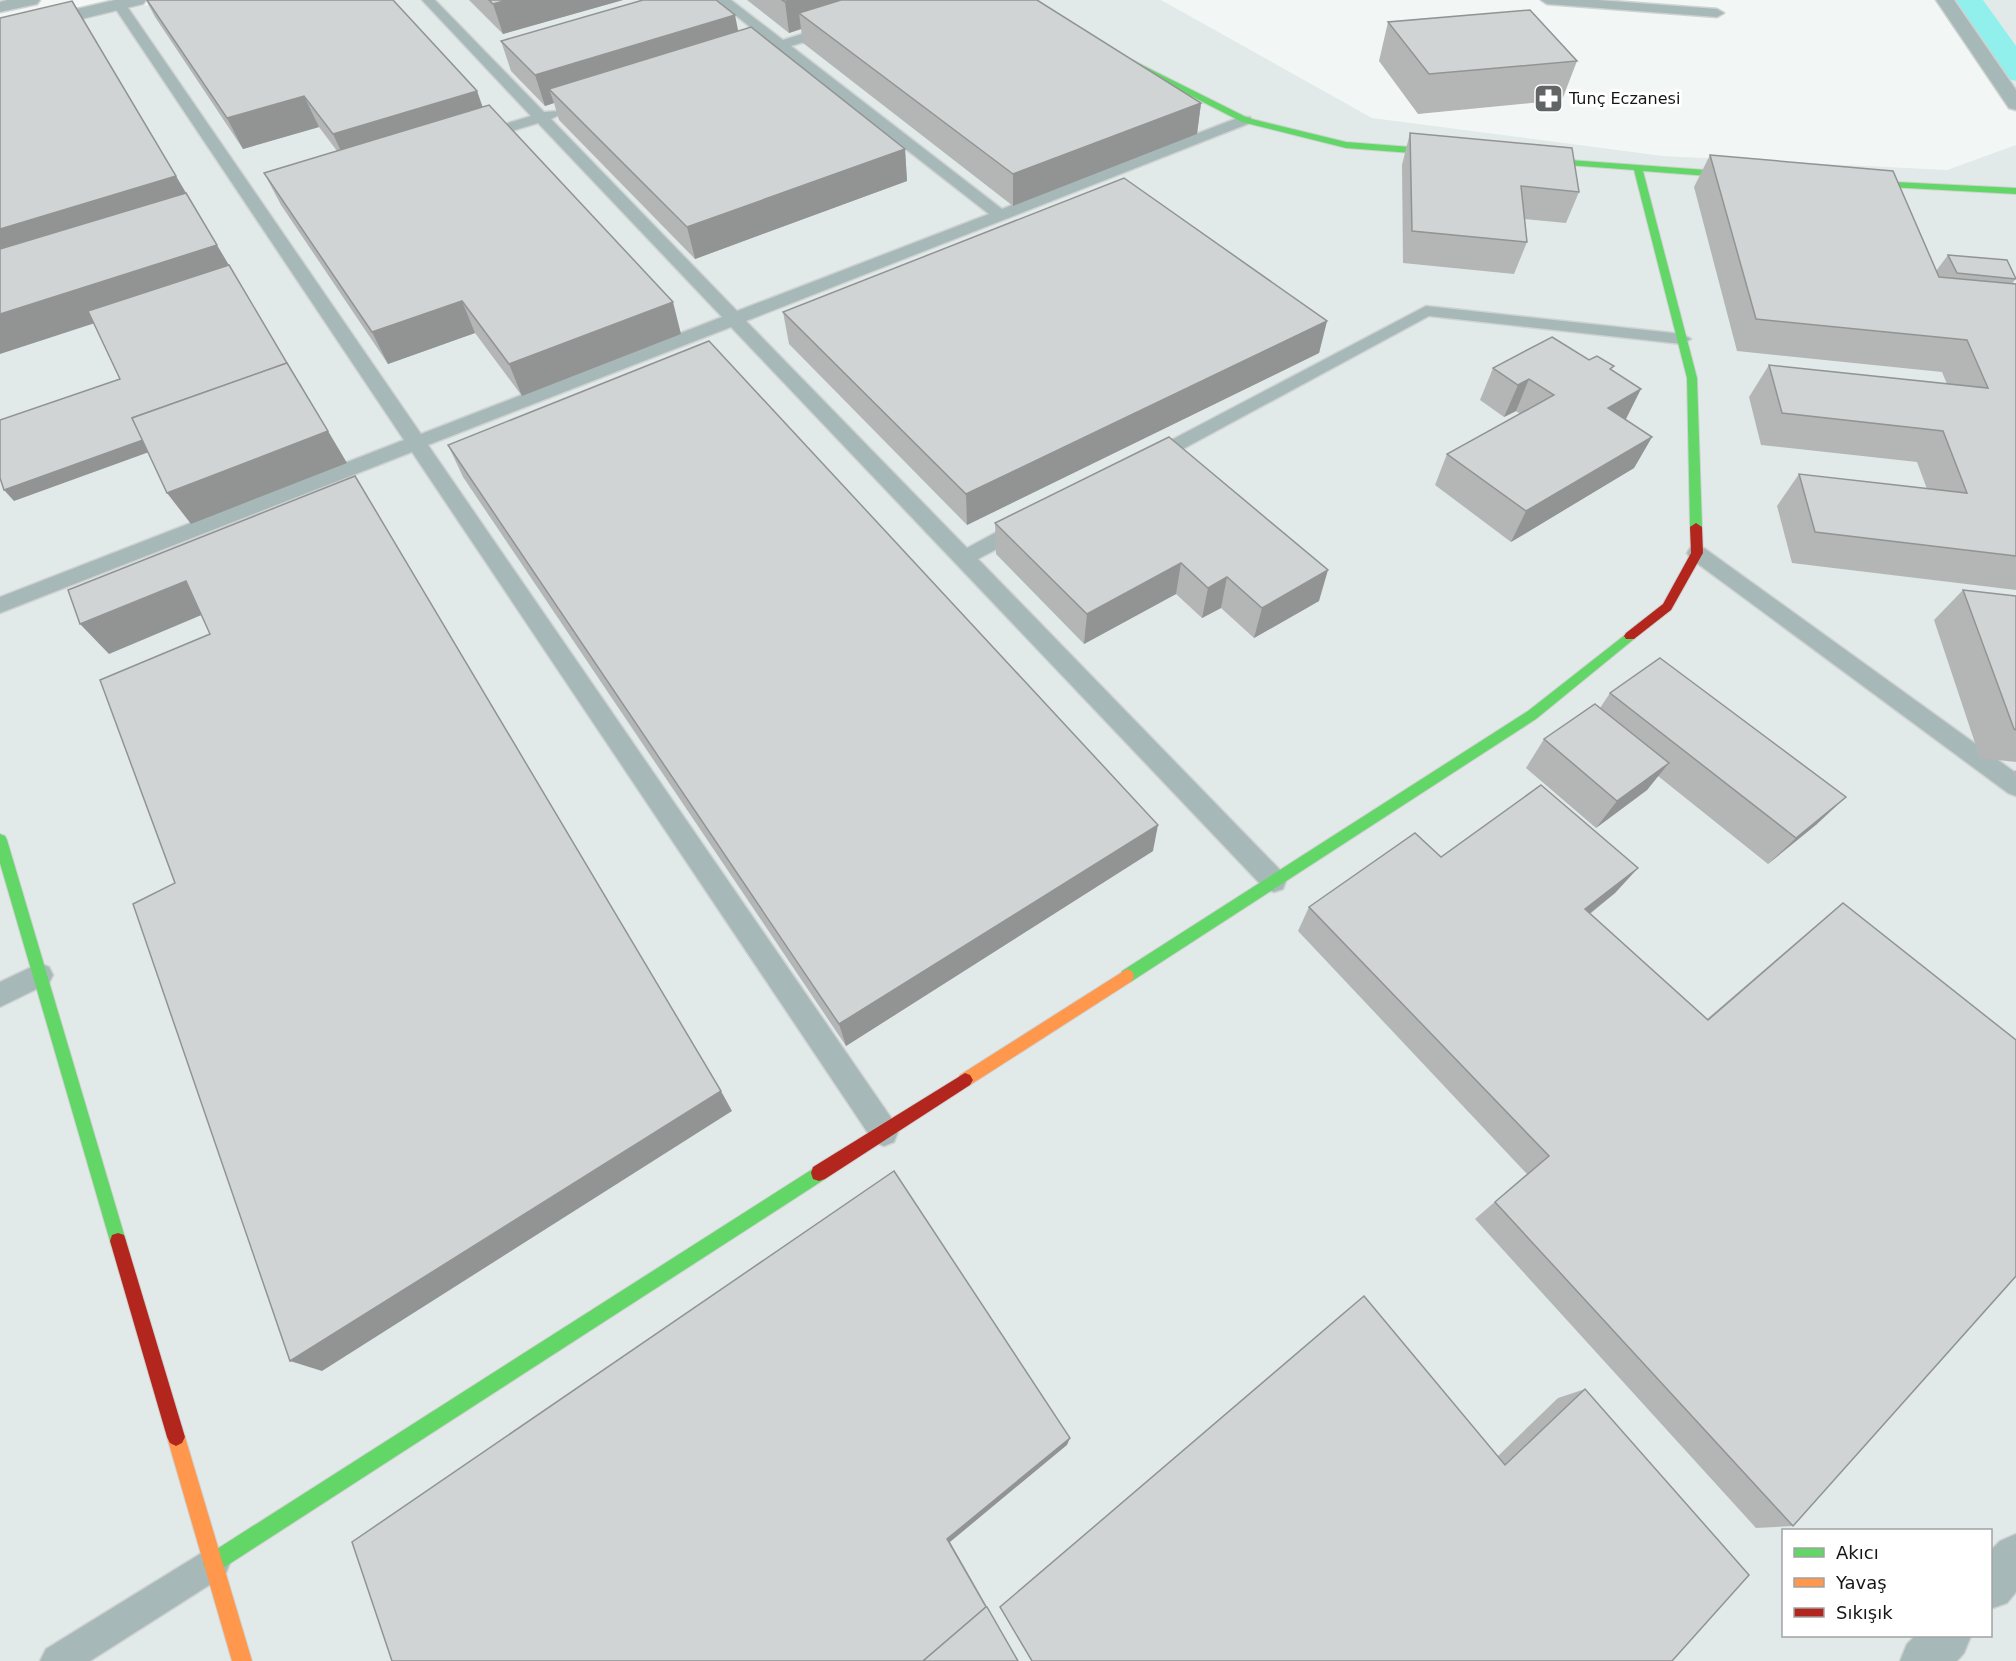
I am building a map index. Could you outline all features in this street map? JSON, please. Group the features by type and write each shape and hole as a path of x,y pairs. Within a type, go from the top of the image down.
{"street":[{"path":"0,7 31,0"},
{"path":"1945,0 2016,104"},
{"path":"0,33 128,2"},
{"path":"1104,46 1245,120 1346,145 1463,154"},
{"path":"1510,158 1766,177"},
{"path":"213,1563 1532,715 1666,607 1697,553 1692,378 1638,169"},
{"path":"1837,182 2016,191"},
{"path":"0,840 242,1661"},
{"path":"1992,1584 2016,1557"},
{"path":"1924,1661 1945,1637"}],"lane":[{"path":"428,0 1274,881"},
{"path":"723,0 1000,215"},
{"path":"1547,0 1717,13"},
{"path":"128,2 416,443 884,1132"},
{"path":"735,59 848,24"},
{"path":"461,142 564,111"},
{"path":"0,605 1245,120"},
{"path":"1132,469 1426,311 1682,339"},
{"path":"964,558 1037,519"},
{"path":"1697,553 2016,786"},
{"path":"0,995 40,975"},
{"path":"58,1661 213,1563"}],"shaded area":[{"path":"167,0 1161,0 1372,118 1663,156 1947,170 2016,145 2016,1661 0,1661 0,41"},
{"path":"1951,0 2016,0 2016,97"}],"building":[{"path":"147,0 393,0 477,91 333,134 304,96 227,118"},
{"path":"489,0 507,0 493,4"},
{"path":"643,0 716,0 735,15 535,75 501,41"},
{"path":"841,0 1037,0 1201,103 1013,174 799,13"},
{"path":"72,1 176,176 0,229 0,18"},
{"path":"1530,10 1577,61 1429,74 1388,22"},
{"path":"751,27 905,149 687,227 549,89"},
{"path":"489,105 673,302 509,364 462,301 372,332 264,173"},
{"path":"1410,133 1572,148 1579,192 1521,186 1527,242 1412,231"},
{"path":"1710,155 1893,171 1939,277 2016,284 2016,556 1815,532 1799,474 1967,493 1943,431 1782,413 1769,365 1988,388 1967,340 1756,319"},
{"path":"1124,178 1327,321 966,494 783,312"},
{"path":"186,193 217,245 0,314 0,249"},
{"path":"1948,255 2007,260 2016,279 1957,273"},
{"path":"229,265 287,363 132,418 143,440 4,490 0,478 0,420 120,379 88,311"},
{"path":"1552,337 1589,360 1597,356 1614,366 1610,369 1641,389 1608,408 1652,437 1526,511 1447,454 1554,395 1529,379 1518,385 1493,368"},
{"path":"709,341 1158,825 839,1024 448,445"},
{"path":"287,363 328,431 167,493 132,418"},
{"path":"1169,437 1328,570 1262,608 1227,577 1208,588 1181,563 1087,614 995,523"},
{"path":"355,476 721,1091 290,1361 133,904 175,883 100,680 210,634 186,581 80,624 68,590"},
{"path":"1963,590 2016,596 2016,730 2014,729"},
{"path":"1660,658 1846,797 1796,838 1610,693"},
{"path":"1595,704 1669,763 1617,801 1544,739"},
{"path":"1541,785 1638,868 1585,909 1708,1020 1843,903 2016,1040 2016,1276 1793,1526 1495,1202 1549,1156 1309,907 1415,833 1441,857"},
{"path":"894,1171 1070,1438 947,1539 986,1607 923,1661 392,1661 352,1542"},
{"path":"1364,1296 1505,1465 1585,1389 1749,1575 1672,1661 1032,1661 1000,1607"},
{"path":"986,1607 1018,1661 923,1661"}],"waterway":[{"path":"1967,0 2016,71"}],"traffic: fast":[{"path":"1116,54 1245,120 1346,145 1450,153"},
{"path":"1529,160 1747,176"},
{"path":"1638,169 1692,378 1696,527"},
{"path":"1855,183 2016,191"},
{"path":"1127,976 1532,715 1630,636"},
{"path":"0,840 118,1241"},
{"path":"213,1563 819,1173"}],"traffic: slow":[{"path":"965,1080 1127,976"},
{"path":"176,1437 242,1661"}],"traffic: jam":[{"path":"1630,636 1667,607 1697,553 1696,527"},
{"path":"819,1173 965,1080"},
{"path":"118,1241 176,1437"}],"place":[{"name":"Tunç Eczanesi","path":"1548,98"}]}
